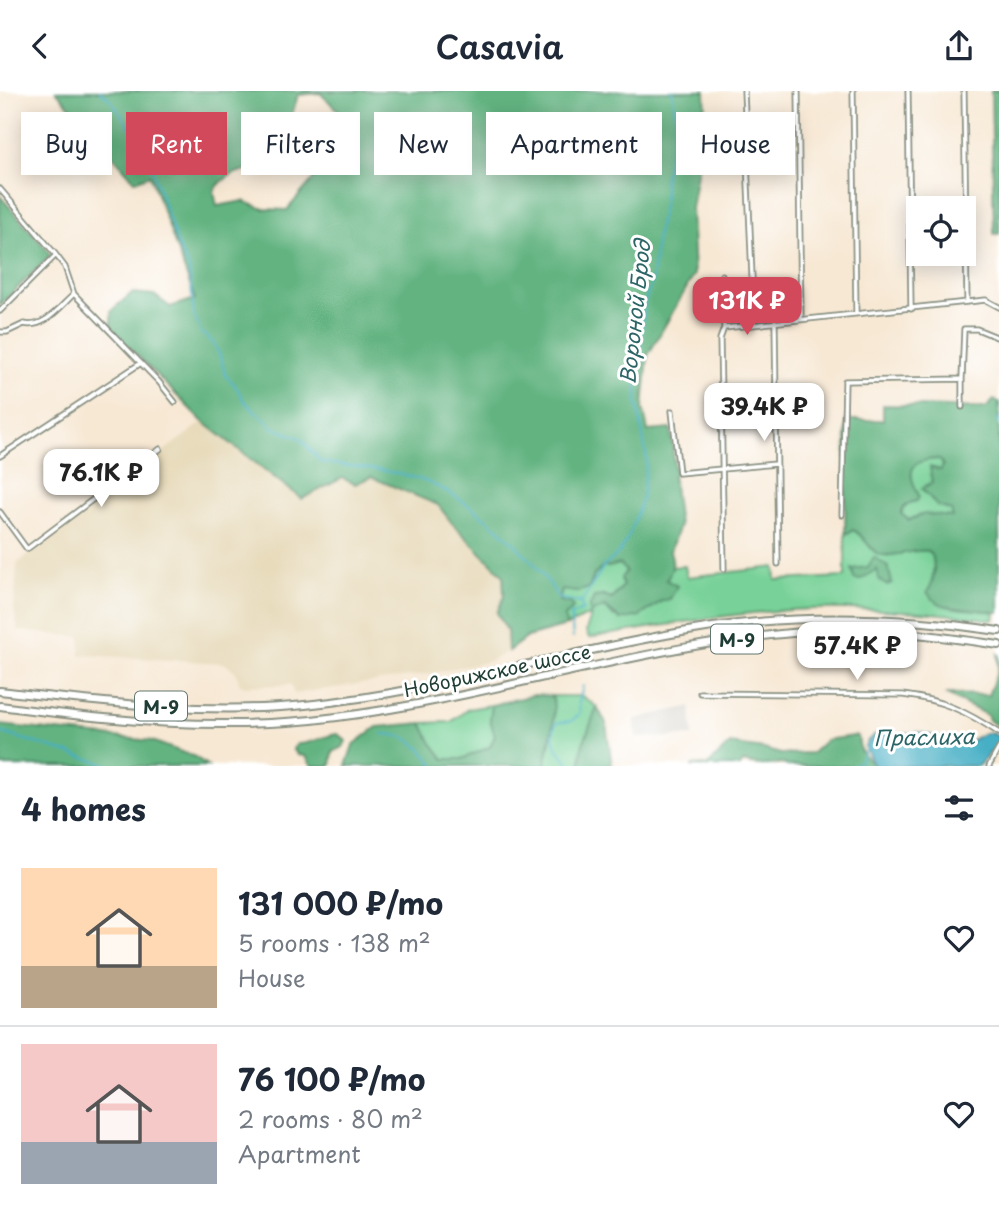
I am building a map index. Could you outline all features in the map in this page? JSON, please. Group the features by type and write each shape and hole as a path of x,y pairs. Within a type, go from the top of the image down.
{"highway":[{"name":"Новорижское шоссе","path":"0,691 176,707 280,708 380,694 658,636 755,622 877,618 999,631"},
{"name":"Новорижское шоссе","path":"0,706 142,722 215,724 309,721 404,707 635,656 763,636 823,631 909,632 999,645"}],"street":[{"path":"744,91 754,324"},
{"path":"799,91 801,319"},
{"path":"853,91 856,314"},
{"path":"908,91 911,309"},
{"path":"964,91 967,302"},
{"path":"0,189 65,267 74,294 175,402"},
{"path":"0,311 55,255"},
{"path":"722,275 724,328 720,339 724,569"},
{"path":"0,332 44,321 74,294"},
{"path":"724,328 986,300 999,307"},
{"path":"775,321 778,564"},
{"path":"962,407 964,329 977,329 999,338"},
{"path":"0,456 141,363"},
{"path":"842,515 845,381 962,379"},
{"path":"673,411 679,473 776,464"},
{"path":"0,512 27,549 160,449"},
{"path":"699,693 903,695 931,699 958,708 999,733"},
{"path":"989,766 999,748"}],"shaded area":[{"path":"202,423 302,499 342,478 355,484 371,477 438,505 503,575 504,596 497,613 507,630 508,651 491,661 429,674 294,694 291,685 241,686 235,671 224,663 80,655 81,637 18,631 14,609 17,564 82,511"},
{"path":"691,706 693,736 636,738 635,719"}],"green space":[{"path":"56,91 705,91 706,112 676,112 676,175 697,175 691,208 694,275 648,355 643,407 648,431 671,429 679,526 670,551 672,566 666,580 677,586 670,599 662,601 640,616 621,620 605,607 591,613 589,608 594,597 612,599 623,586 621,578 626,571 620,564 604,566 594,575 589,588 577,592 562,590 559,601 572,604 573,608 564,618 567,626 527,637 508,651 507,630 497,613 504,596 503,575 438,505 371,477 355,484 342,478 302,499 202,421 111,329 111,311 132,293 154,295 170,307 195,299 150,175 227,175 227,112 126,112 126,171 112,155 112,112 74,112"},
{"path":"991,91 999,91 999,234 994,234"},
{"path":"130,175 150,175 135,181"},
{"path":"0,196 50,256 0,305"},
{"path":"994,400 999,403 999,612 948,607 933,599 927,592 934,571 929,551 882,555 853,530 845,534 846,420 883,420 883,405 986,408","holes":["940,460 943,465 941,470 930,467 932,483 922,488 937,506 952,511 952,517 924,514 909,520 901,514 907,505 917,501 919,496 912,479 914,466 921,461"]},
{"path":"940,460 943,465 941,470 936,470 932,483 926,485 933,502 952,511 952,517 919,515 909,520 901,514 917,491 912,480 912,469 919,462"},
{"path":"853,530 878,554 929,551 934,558 932,585 950,606 995,612 994,620 903,611 784,610 589,638 586,631 591,614 567,626 564,618 573,608 572,604 559,601 562,590 577,592 592,584 594,575 604,566 620,564 626,571 623,586 612,599 603,596 605,607 614,617 640,616 661,601 670,599 676,586 666,581 672,567 685,566 687,577 775,567 776,580 845,577 845,534"},
{"path":"874,557 888,567 892,583 887,585 882,582 877,569 860,580 854,579 852,569 868,567"},
{"path":"998,654 999,727 989,720 987,715 945,694 988,695 998,670"},
{"path":"533,695 552,696 554,704 545,766 346,766 353,745 377,727 422,723 431,742 444,759 462,759 490,747 495,736 490,719 492,705"},
{"path":"552,696 582,696 597,707 582,747 581,766 545,766 553,721"},
{"path":"492,705 490,719 495,736 490,748 462,759 444,759 431,742 422,723 451,722 468,709"},
{"path":"597,707 606,723 612,766 581,766 582,747"},
{"path":"0,725 152,741 195,757 208,766 0,766"},
{"path":"338,734 346,741 343,747 333,752 331,766 312,766 305,756 298,755 293,749 297,744"},
{"path":"858,736 860,750 874,766 788,766 781,763 762,765 743,762 740,766 691,766 708,765 730,744 781,754 812,753 826,740"}],"water":[{"path":"918,732 966,744 982,734 990,733 999,737 999,744 978,766 874,766 865,747 873,736"}],"waterway":[{"path":"100,91 110,99 148,157 180,251 189,268 194,315 201,333 214,345 225,375 235,385 244,401 274,428 300,438 321,462 410,476 459,499 517,546 534,564 558,598 581,603"},
{"name":"Вороной Брод","path":"573,638 571,615 583,610 581,603 604,566 619,553 629,536 642,499 647,460 637,402 637,383 645,302 652,281 656,240 664,201 664,180 676,120 672,91"},
{"name":"Праслиха","path":"998,418 999,424"},
{"name":"Вороной Брод","path":"571,766 556,746 553,736 556,723 572,721 580,713 583,686"},
{"path":"0,732 111,766"},
{"path":"383,734 401,736 413,742 435,766"},
{"name":"Праслиха","path":"852,766 860,761 867,747"}]}
